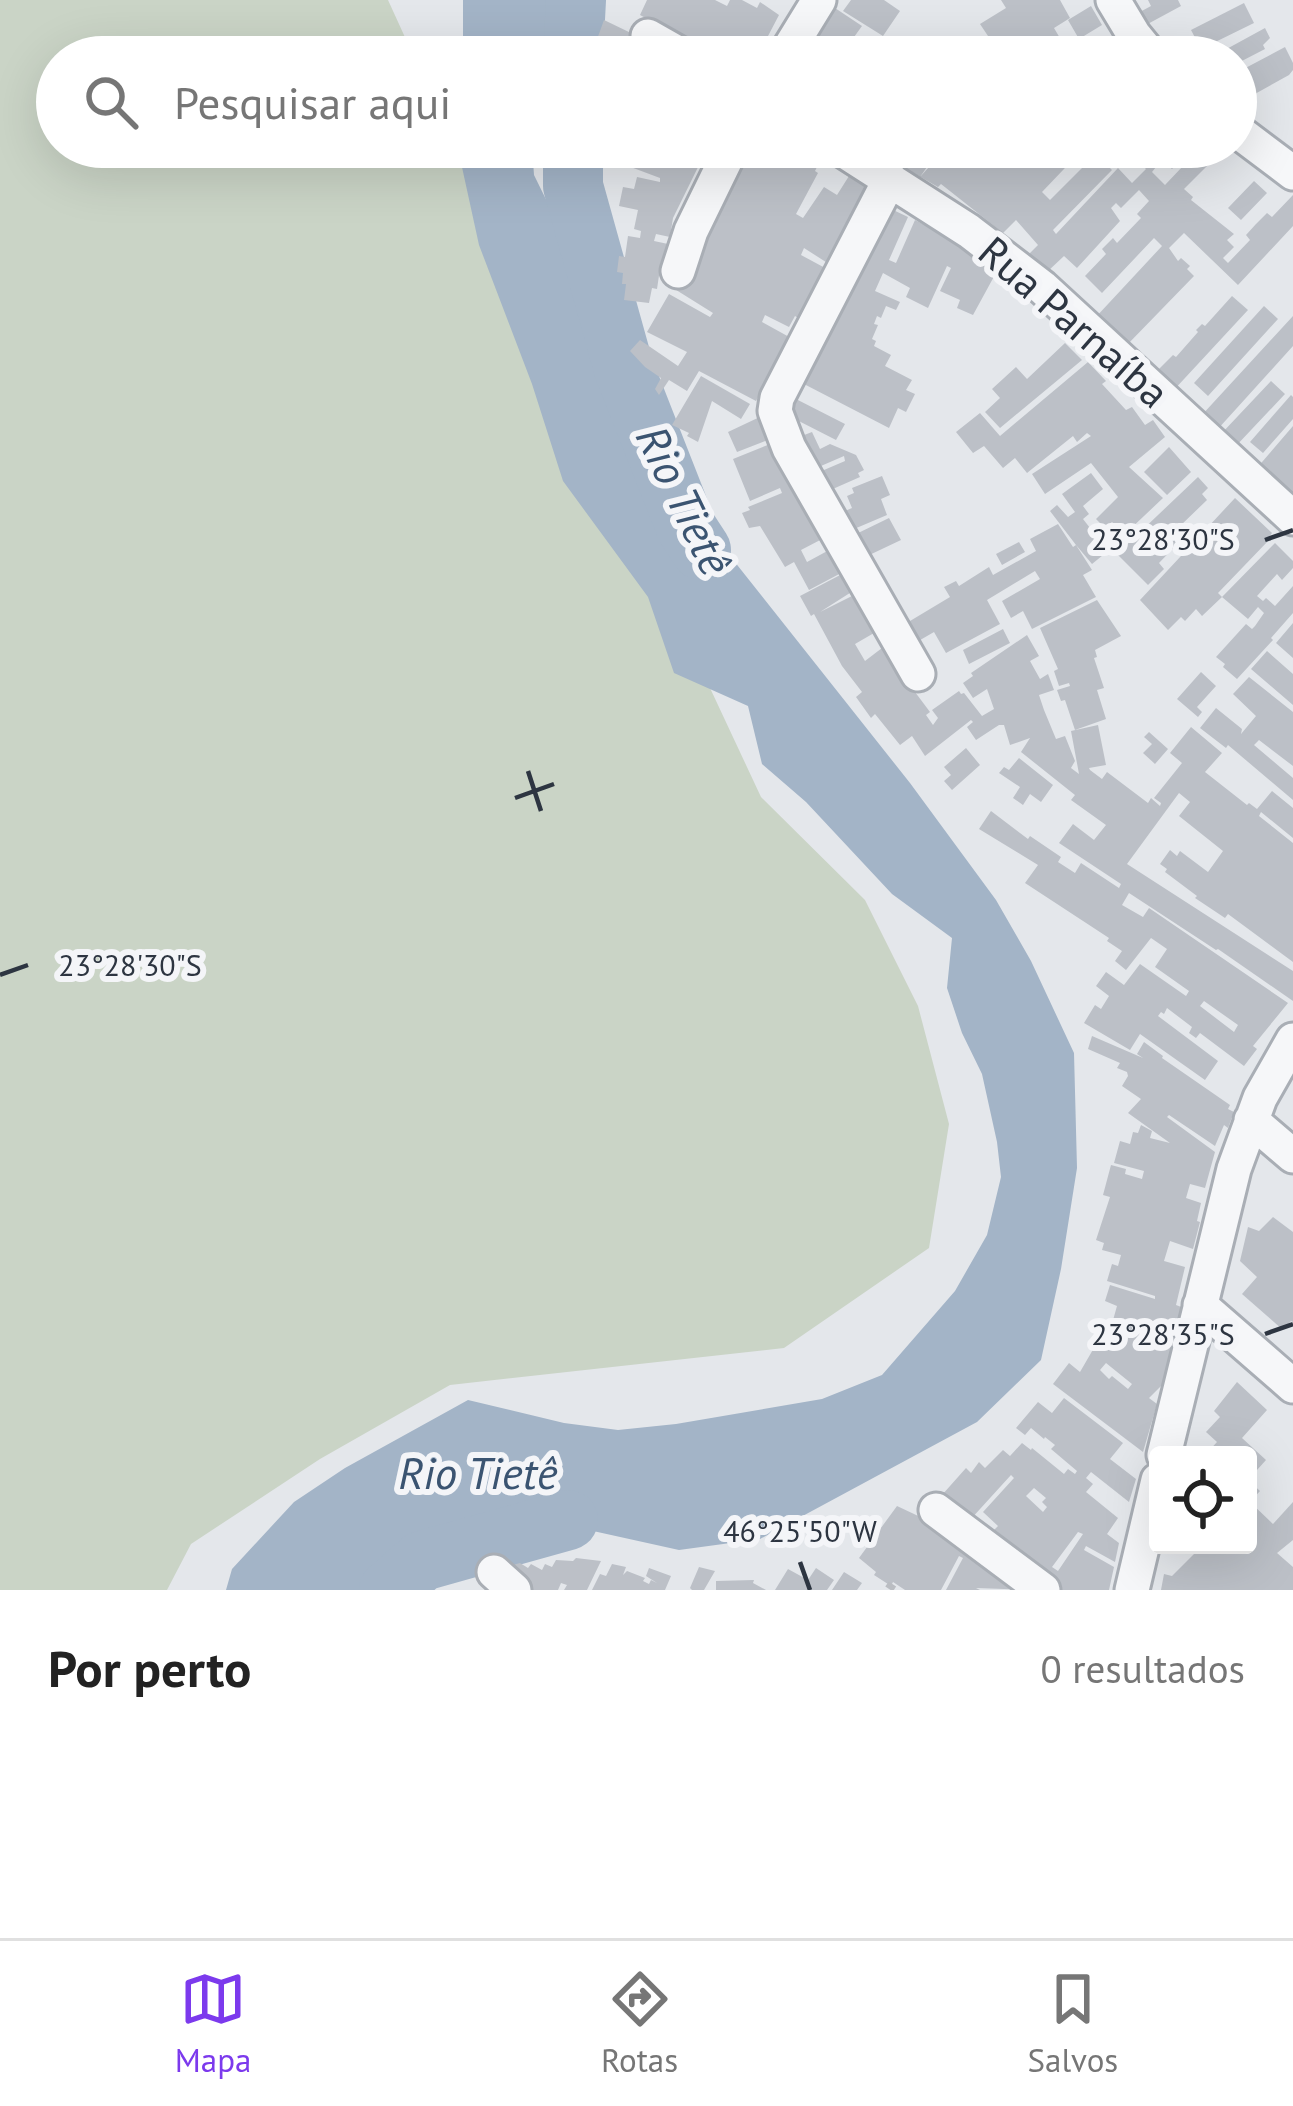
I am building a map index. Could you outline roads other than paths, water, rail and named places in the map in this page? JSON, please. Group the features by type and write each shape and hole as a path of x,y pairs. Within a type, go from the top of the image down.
{"street":[{"path":"797,36 819,0"},
{"path":"1113,0 1135,36"},
{"path":"1257,141 1287,157"},
{"path":"678,271 721,168"},
{"name":"Rua Parnaíba","path":"872,168 1042,287 1293,518"},
{"path":"890,179 777,398 775,411 789,448 918,674"},
{"path":"1166,1446 1234,1168 1251,1120 1293,1040"},
{"path":"1251,1120 1293,1156"},
{"path":"1199,1305 1293,1385"},
{"path":"936,1510 1043,1590"},
{"path":"1132,1590 1149,1518"}],"water":[{"path":"463,0 564,0 553,36 463,36"},
{"name":"Rio Tietê","path":"462,168 534,168 591,291 665,474 910,783 996,900 1031,961 1074,1053 1077,1168 1061,1269 1041,1360 977,1422 760,1539 679,1550 584,1529 489,1542 429,1557 365,1590 226,1590 232,1569 294,1502 468,1400 564,1423 618,1430 822,1399 882,1375 955,1291 987,1235 1001,1177 982,1074 947,988 952,938 892,894 806,802 762,764 748,706 674,673 648,597 563,481 479,245"}],"waterway":[{"name":"Rio Tietê","path":"574,36 576,0"},
{"name":"Rio Tietê","path":"573,168 573,186 624,369 686,527 701,550"},
{"name":"Rio Tietê","path":"389,1590 422,1561 568,1520"}]}
